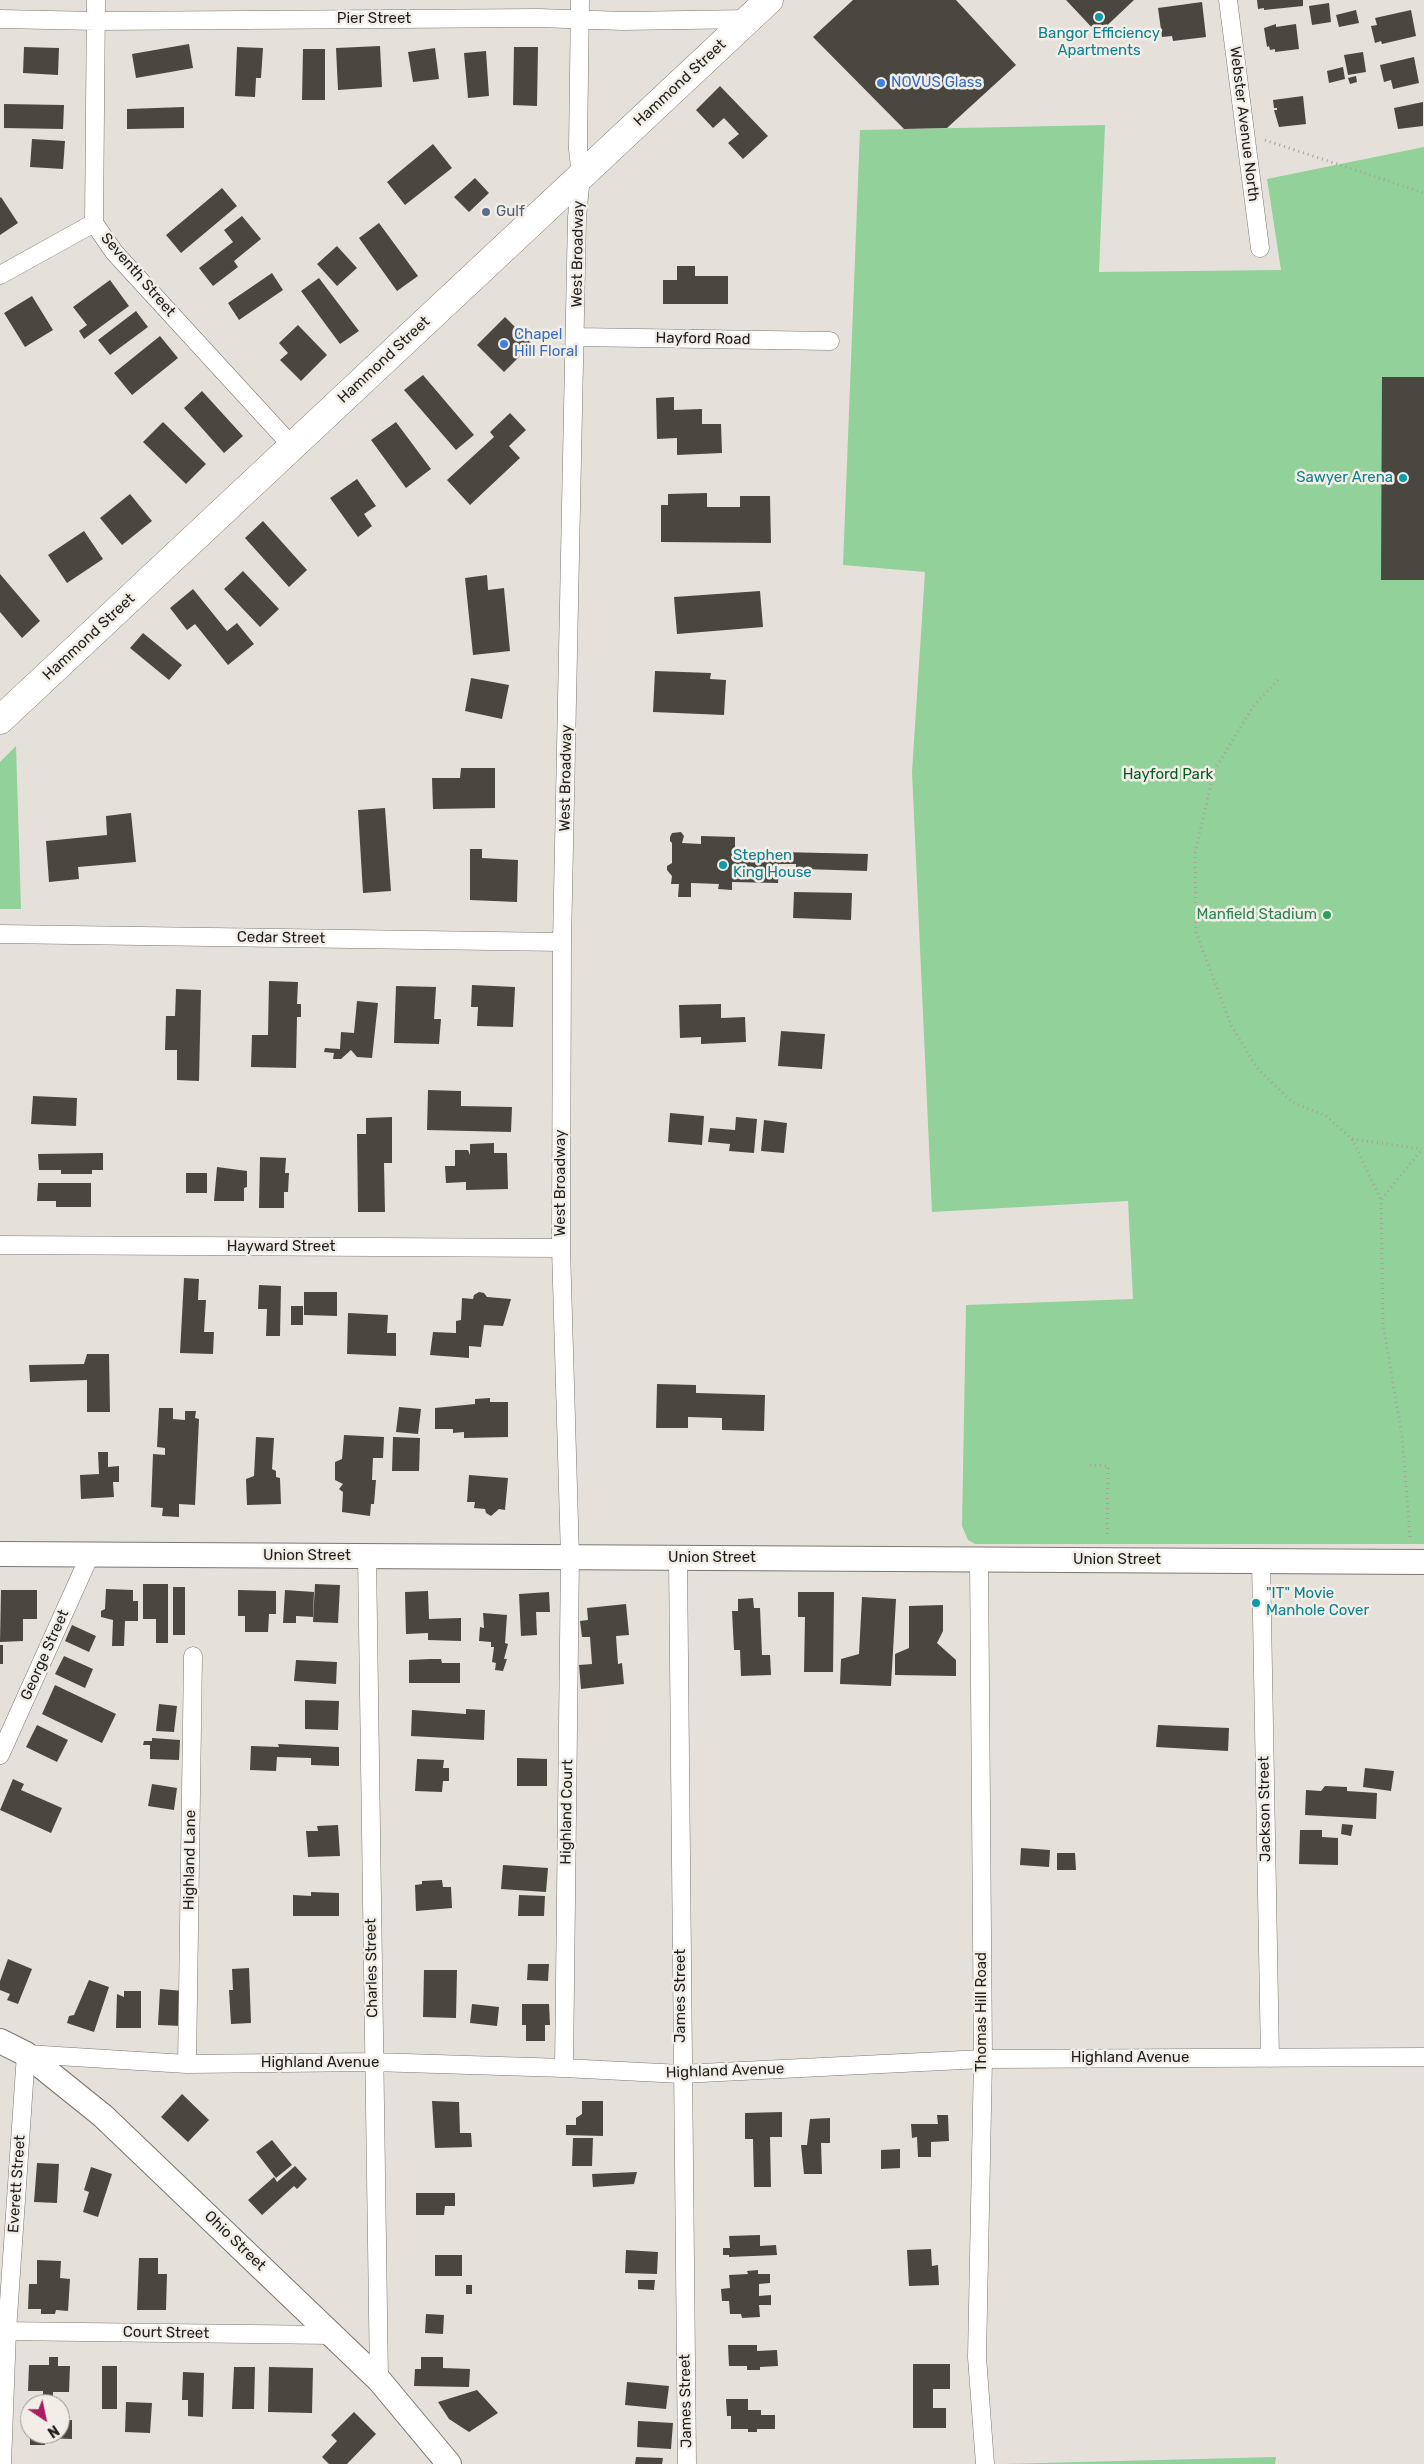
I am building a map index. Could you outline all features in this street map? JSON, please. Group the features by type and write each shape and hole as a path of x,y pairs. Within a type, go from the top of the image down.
{"main road":[{"name":"Hammond Street","path":"0,720 769,0"},
{"name":"Union Street","path":"0,1554 1424,1562"},
{"name":"Ohio Street","path":"0,2040 26,2054 103,2116 379,2380 449,2464"}],"street":[{"name":"Seventh Street","path":"96,0 94,223 114,252 292,446"},
{"name":"West Broadway","path":"570,1557 561,1248 562,942 577,217 580,176 578,149 580,0"},
{"name":"Webster Avenue North","path":"1228,0 1260,248"},
{"name":"Pier Street","path":"0,20 623,21 749,19"},
{"path":"0,275 94,223"},
{"name":"Hayford Road","path":"576,337 830,341"},
{"name":"Cedar Street","path":"0,934 562,942"},
{"name":"Hayward Street","path":"0,1245 561,1248"},
{"name":"George Street","path":"0,1755 90,1555"},
{"name":"Charles Street","path":"367,1556 379,2380"},
{"name":"Highland Court","path":"564,2068 570,1557"},
{"name":"James Street","path":"678,1558 681,2074 687,2464"},
{"name":"Thomas Hill Road","path":"979,1559 983,2059 977,2357 985,2464"},
{"name":"Jackson Street","path":"1261,1561 1270,2058"},
{"name":"Highland Lane","path":"187,2064 193,1656"},
{"name":"Highland Avenue","path":"26,2054 187,2064 373,2062 681,2074 983,2059 1424,2057"},
{"name":"Everett Street","path":"2,2464 3,2331 26,2054"},
{"name":"Court Street","path":"3,2331 332,2335"}],"path":[{"path":"1245,133 1424,193"},
{"path":"1278,680 1254,705 1214,771 1195,853 1196,932 1232,1025 1257,1068 1292,1102 1326,1116 1352,1139 1381,1200 1383,1324 1402,1436 1410,1537"},
{"path":"1352,1139 1423,1149"},
{"path":"1381,1200 1423,1149"},
{"path":"1090,1465 1108,1466 1107,1537"}],"green space":[{"name":"Hayford Park","path":"1105,125 1099,272 1281,270 1267,179 1424,147 1424,1544 975,1544 968,1540 962,1526 966,1305 1133,1299 1128,1201 932,1212 912,772 925,572 843,565 860,130"},
{"path":"16,746 21,909 0,909 0,762"},
{"path":"1276,2457 1275,2464 1002,2464"}],"building":[{"path":"853,0 956,0 1016,65 947,128 904,129 813,37"},
{"name":"Bangor Efficiency Apartments","path":"1066,0 1134,0 1098,34"},
{"path":"1257,0 1303,0 1303,6 1264,10 1264,8 1258,9"},
{"path":"1202,2 1206,37 1173,41 1172,36 1162,37 1158,8"},
{"path":"1329,3 1331,22 1312,25 1309,6"},
{"path":"1356,10 1359,23 1339,27 1336,15"},
{"path":"1411,10 1416,36 1382,44 1381,41 1375,43 1371,26 1377,25 1375,18"},
{"path":"1276,24 1276,27 1296,24 1299,49 1275,52 1275,49 1270,50 1269,46 1267,47 1264,28"},
{"path":"189,44 193,68 136,78 132,54"},
{"path":"380,46 382,87 338,90 336,48"},
{"path":"24,47 59,48 58,75 23,73"},
{"path":"237,47 263,48 261,78 256,78 255,97 235,96"},
{"path":"514,47 538,47 537,106 513,105"},
{"path":"435,48 439,79 413,82 408,52"},
{"path":"303,49 325,49 325,100 302,100"},
{"path":"486,51 489,96 468,98 464,53"},
{"path":"1363,52 1366,72 1348,75 1344,55"},
{"path":"1414,57 1419,83 1393,89 1391,80 1384,82 1380,65"},
{"path":"1343,67 1345,79 1329,83 1327,71"},
{"path":"1356,76 1357,82 1350,84 1348,78"},
{"path":"720,86 768,136 743,159 728,143 739,134 724,118 713,128 696,110"},
{"path":"1303,96 1306,124 1279,127 1274,110 1277,110 1277,108 1274,108 1273,100"},
{"path":"1423,102 1423,126 1398,129 1394,108"},
{"path":"4,104 64,105 63,129 4,128"},
{"path":"184,107 184,128 127,129 127,109"},
{"path":"32,139 65,141 63,169 30,167"},
{"path":"433,144 452,168 405,205 387,182"},
{"path":"475,178 489,193 469,212 454,197"},
{"path":"222,188 237,206 181,253 166,235"},
{"path":"0,198 18,223 0,235"},
{"path":"242,216 261,239 234,261 238,267 213,286 199,268 233,242 224,230"},
{"path":"379,223 418,276 397,291 359,238"},
{"path":"337,246 357,268 337,286 317,264"},
{"path":"677,266 695,266 695,276 728,276 728,304 663,304 663,280 677,280"},
{"path":"272,273 283,290 239,320 228,303"},
{"path":"319,278 359,331 340,344 301,291"},
{"path":"110,280 129,306 84,339 79,331 87,325 73,307"},
{"path":"32,296 53,330 25,347 4,313"},
{"path":"136,311 148,327 110,355 98,340"},
{"name":"Chapel Hill Floral","path":"505,317 532,344 504,372 477,345"},
{"path":"298,325 327,355 301,381 280,360 288,353 279,343"},
{"path":"160,336 178,358 132,395 114,373"},
{"path":"423,375 474,435 456,450 404,390"},
{"name":"Sawyer Arena","path":"1382,377 1424,377 1424,580 1381,580"},
{"path":"202,391 243,436 224,453 184,408"},
{"path":"674,397 674,410 702,409 702,424 721,424 722,453 677,455 677,438 657,439 656,398"},
{"path":"510,413 526,430 509,446 520,458 470,505 447,480 494,437 490,432"},
{"path":"163,422 206,464 186,484 143,442"},
{"path":"396,422 431,469 406,488 371,440"},
{"path":"357,479 376,506 364,514 372,526 358,537 330,498"},
{"path":"707,493 707,507 740,507 740,496 770,496 771,543 661,542 661,505 668,505 668,494"},
{"path":"130,494 152,521 122,545 100,518"},
{"path":"263,521 307,570 289,587 245,538"},
{"path":"84,531 103,559 67,583 48,555"},
{"path":"243,571 279,609 260,627 224,589"},
{"path":"0,574 40,621 22,638 0,612"},
{"path":"487,575 488,590 504,588 510,651 473,655 465,578"},
{"path":"193,589 227,631 237,623 254,644 228,665 195,624 187,630 170,608"},
{"path":"760,591 763,627 677,634 674,597"},
{"path":"143,633 182,665 169,680 130,648"},
{"path":"655,671 711,673 710,679 726,680 724,715 653,712"},
{"path":"471,678 509,685 502,719 465,711"},
{"path":"461,768 495,768 495,808 433,809 432,778 460,778"},
{"path":"385,808 391,891 363,893 358,810"},
{"path":"131,813 136,862 78,867 79,879 49,882 46,841 107,835 106,816"},
{"name":"Stephen King House","path":"681,832 684,836 682,843 701,844 701,836 735,837 735,851 868,854 867,871 803,869 802,875 796,874 796,864 779,864 778,883 732,882 732,890 718,889 719,884 691,883 691,897 678,897 679,884 671,884 672,876 667,870 667,866 672,863 672,843 670,837 672,833"},
{"path":"470,849 482,849 482,858 518,860 517,902 470,900"},
{"path":"794,892 852,893 851,920 793,918"},
{"path":"269,981 298,982 297,1004 301,1004 301,1017 297,1017 296,1068 251,1067 252,1035 268,1035"},
{"path":"472,985 515,987 513,1027 477,1026 478,1007 471,1007"},
{"path":"396,986 436,987 434,1019 441,1019 439,1044 394,1043"},
{"path":"176,989 201,990 199,1081 177,1080 177,1050 165,1050 166,1016 175,1016"},
{"path":"357,1001 378,1003 372,1058 357,1057 351,1050 341,1059 333,1059 334,1053 324,1052 325,1048 340,1049 341,1032 354,1033"},
{"path":"721,1004 721,1018 745,1017 746,1042 701,1044 701,1037 680,1038 679,1005"},
{"path":"781,1031 825,1034 822,1069 778,1066"},
{"path":"428,1090 461,1091 461,1106 512,1107 511,1132 427,1130"},
{"path":"33,1096 77,1098 76,1126 31,1124"},
{"path":"670,1113 704,1116 702,1145 668,1142"},
{"path":"392,1117 392,1163 384,1163 385,1212 358,1212 357,1134 366,1134 366,1118"},
{"path":"736,1117 757,1119 754,1153 729,1151 730,1144 708,1142 710,1128 735,1130"},
{"path":"764,1120 787,1123 784,1153 761,1151"},
{"path":"494,1143 494,1153 507,1153 508,1189 466,1190 466,1182 446,1183 445,1166 455,1166 455,1150 468,1150 470,1155 470,1144"},
{"path":"103,1153 103,1170 92,1170 92,1174 61,1174 61,1170 39,1170 38,1154"},
{"path":"260,1157 286,1158 285,1173 289,1173 288,1192 284,1192 284,1208 259,1208"},
{"path":"217,1167 247,1171 247,1187 244,1188 244,1201 214,1201"},
{"path":"186,1173 207,1173 207,1193 186,1193"},
{"path":"38,1183 91,1183 91,1207 56,1207 56,1201 37,1201"},
{"path":"184,1278 199,1279 198,1300 206,1300 204,1332 214,1332 213,1354 180,1353"},
{"path":"259,1285 281,1286 280,1336 266,1336 267,1309 258,1309"},
{"path":"304,1292 337,1292 337,1316 304,1315"},
{"path":"479,1292 484,1293 487,1297 511,1299 503,1326 484,1325 481,1347 469,1346 469,1358 430,1355 433,1332 456,1333 456,1321 461,1320 462,1298 473,1299 474,1295"},
{"path":"291,1306 303,1306 303,1325 291,1325"},
{"path":"348,1313 388,1315 387,1333 396,1333 396,1356 347,1354"},
{"path":"87,1354 109,1354 110,1412 87,1412 87,1380 30,1382 29,1365 84,1364"},
{"path":"657,1384 696,1385 696,1393 765,1395 764,1431 722,1430 722,1418 688,1417 688,1428 656,1428"},
{"path":"490,1398 490,1402 508,1402 508,1437 464,1438 464,1432 453,1433 453,1429 435,1429 435,1408 475,1404 475,1399"},
{"path":"399,1407 421,1409 418,1434 396,1432"},
{"path":"159,1408 173,1408 173,1419 185,1420 185,1411 196,1411 195,1418 199,1419 195,1505 179,1504 179,1517 162,1516 163,1508 151,1507 153,1454 165,1455 165,1448 157,1447"},
{"path":"344,1435 384,1437 383,1458 373,1458 372,1480 376,1480 374,1504 371,1504 370,1516 342,1512 343,1492 339,1489 343,1484 335,1480 335,1462 342,1459"},
{"path":"256,1437 274,1438 272,1469 276,1471 276,1477 280,1478 281,1504 247,1505 246,1479 254,1476"},
{"path":"393,1437 420,1438 419,1471 392,1471"},
{"path":"98,1452 108,1452 108,1467 119,1466 119,1482 113,1482 114,1497 81,1499 80,1475 99,1474"},
{"path":"469,1475 508,1478 505,1510 499,1509 491,1516 486,1513 485,1509 474,1508 475,1502 467,1502"},
{"path":"143,1584 168,1584 168,1643 156,1643 156,1619 143,1619"},
{"path":"315,1584 340,1585 338,1623 313,1622"},
{"path":"173,1587 185,1587 185,1635 173,1635"},
{"path":"106,1589 133,1590 133,1601 138,1601 138,1621 125,1621 124,1646 112,1646 113,1620 101,1617 101,1611 105,1609"},
{"path":"1,1590 37,1590 37,1619 23,1619 23,1641 0,1642"},
{"path":"238,1590 276,1591 276,1614 269,1614 268,1632 245,1632 245,1616 238,1616"},
{"path":"285,1590 314,1592 313,1617 296,1616 296,1623 283,1623"},
{"path":"428,1591 429,1619 461,1618 461,1641 428,1640 428,1633 406,1634 405,1592"},
{"path":"549,1592 550,1612 536,1612 537,1635 521,1636 519,1594"},
{"path":"798,1592 834,1592 833,1672 804,1672 805,1617 798,1617"},
{"path":"862,1597 896,1599 891,1686 840,1684 841,1659 859,1654"},
{"path":"753,1598 754,1608 760,1608 762,1655 770,1655 771,1675 741,1676 740,1650 734,1650 732,1611 738,1611 738,1599"},
{"path":"626,1604 629,1635 616,1636 618,1664 622,1663 624,1684 581,1689 579,1665 592,1664 590,1637 582,1637 580,1621 588,1620 587,1608"},
{"path":"943,1605 943,1631 937,1643 956,1660 956,1676 895,1675 895,1654 909,1648 909,1606"},
{"path":"483,1613 507,1615 505,1643 508,1644 504,1659 507,1659 503,1671 495,1670 496,1663 492,1662 494,1647 491,1647 491,1642 479,1641 480,1627 484,1628"},
{"path":"72,1625 96,1636 89,1652 65,1641"},
{"path":"0,1645 3,1645 3,1664 0,1664"},
{"path":"64,1656 93,1669 85,1688 55,1674"},
{"path":"441,1659 442,1663 460,1663 460,1683 409,1683 409,1660"},
{"path":"296,1660 337,1662 336,1684 294,1681"},
{"path":"55,1685 116,1714 102,1743 42,1714"},
{"path":"305,1700 339,1701 338,1730 305,1729"},
{"path":"159,1704 177,1706 174,1732 156,1731"},
{"path":"466,1709 485,1710 484,1740 411,1736 412,1710 466,1714"},
{"path":"37,1725 68,1740 57,1762 26,1747"},
{"path":"1158,1725 1229,1728 1228,1751 1156,1747"},
{"path":"152,1738 180,1740 179,1760 150,1759 150,1745 143,1745 144,1741 152,1741"},
{"path":"278,1744 339,1747 339,1766 311,1765 311,1758 277,1757 276,1771 250,1770 251,1746 279,1747"},
{"path":"517,1758 547,1759 547,1786 517,1786"},
{"path":"417,1759 444,1760 443,1768 449,1768 449,1781 443,1781 442,1792 415,1791"},
{"path":"1365,1768 1394,1771 1391,1791 1363,1787"},
{"path":"13,1779 24,1784 21,1790 62,1808 51,1833 0,1810"},
{"path":"152,1784 177,1788 174,1810 148,1806"},
{"path":"1325,1786 1347,1787 1347,1791 1377,1793 1376,1819 1305,1815 1306,1790 1321,1791"},
{"path":"1342,1824 1353,1825 1351,1836 1341,1834"},
{"path":"338,1825 340,1856 308,1857 306,1831 318,1831 317,1826"},
{"path":"1300,1830 1322,1830 1322,1837 1338,1838 1338,1865 1299,1864"},
{"path":"1021,1848 1050,1850 1049,1867 1020,1865"},
{"path":"1057,1853 1075,1853 1076,1870 1057,1870"},
{"path":"503,1865 548,1868 546,1892 501,1889"},
{"path":"442,1880 443,1887 451,1887 452,1908 416,1911 415,1885 422,1884 422,1881"},
{"path":"311,1892 339,1893 339,1916 293,1916 293,1895 311,1896"},
{"path":"519,1895 545,1896 544,1916 518,1916"},
{"path":"8,1959 32,1969 18,2004 7,2000 10,1994 0,1990 0,1981"},
{"path":"528,1964 549,1964 548,1981 527,1980"},
{"path":"249,1968 251,2023 231,2024 229,1990 233,1990 232,1969"},
{"path":"424,1970 457,1970 456,2018 423,2017"},
{"path":"89,1980 109,1987 94,2032 67,2023 69,2016 74,2015"},
{"path":"160,1989 184,1991 182,2026 158,2025"},
{"path":"124,1991 141,1991 141,2028 116,2028 117,1994 124,1997"},
{"path":"472,2004 499,2007 497,2026 470,2023"},
{"path":"522,2004 549,2004 550,2025 545,2025 545,2041 526,2041 526,2025 522,2025"},
{"path":"182,2094 209,2120 188,2142 161,2117"},
{"path":"432,2101 459,2102 460,2133 471,2133 472,2147 435,2148"},
{"path":"582,2101 603,2101 603,2136 566,2135 566,2125 576,2125 576,2118 582,2114"},
{"path":"782,2112 782,2137 770,2137 771,2187 754,2187 753,2139 745,2139 745,2113"},
{"path":"937,2115 948,2115 949,2141 931,2142 931,2157 918,2157 917,2137 912,2138 911,2124 938,2124"},
{"path":"830,2118 830,2143 821,2143 822,2174 804,2174 801,2145 807,2145 810,2119"},
{"path":"573,2138 593,2138 592,2166 572,2166"},
{"path":"272,2140 292,2165 276,2178 256,2152"},
{"path":"900,2149 900,2168 881,2169 881,2150"},
{"path":"37,2163 59,2164 57,2203 34,2202"},
{"path":"295,2166 307,2179 297,2189 294,2186 262,2215 248,2200 274,2177 277,2182"},
{"path":"91,2167 112,2174 98,2217 83,2212 89,2192 84,2190"},
{"path":"637,2172 634,2184 593,2187 592,2174"},
{"path":"416,2193 455,2193 455,2206 445,2206 444,2215 416,2215"},
{"path":"760,2235 760,2246 776,2245 777,2255 729,2257 729,2255 723,2255 723,2248 730,2248 729,2236"},
{"path":"931,2249 932,2266 938,2265 939,2285 909,2286 907,2250"},
{"path":"626,2250 658,2252 657,2274 625,2273"},
{"path":"435,2255 462,2255 462,2276 435,2276"},
{"path":"139,2258 158,2258 158,2274 167,2274 166,2310 137,2310"},
{"path":"37,2260 61,2261 60,2278 70,2279 68,2311 56,2310 55,2314 41,2314 41,2309 28,2309 29,2284 37,2284"},
{"path":"758,2270 758,2274 770,2274 770,2283 759,2284 759,2296 771,2295 771,2305 759,2305 760,2317 742,2318 741,2314 730,2314 729,2301 722,2301 721,2289 730,2288 729,2275 748,2274 747,2271"},
{"path":"638,2280 655,2280 654,2290 638,2289"},
{"path":"466,2285 472,2285 472,2294 466,2294"},
{"path":"426,2314 444,2315 443,2334 425,2333"},
{"path":"728,2345 757,2345 757,2351 777,2350 778,2366 760,2367 760,2370 747,2370 747,2366 729,2366"},
{"path":"49,2357 58,2357 58,2366 70,2366 69,2392 43,2394 43,2391 28,2391 29,2365 49,2365"},
{"path":"421,2357 443,2357 443,2368 470,2369 469,2387 414,2386 415,2369 421,2369"},
{"path":"913,2364 950,2364 950,2389 933,2389 933,2408 946,2408 946,2428 913,2428"},
{"path":"102,2366 117,2366 117,2409 102,2409"},
{"path":"234,2367 255,2367 254,2409 232,2409"},
{"path":"269,2367 313,2368 312,2413 268,2412"},
{"path":"183,2372 204,2373 203,2417 188,2416 188,2400 182,2400"},
{"path":"627,2382 669,2386 666,2409 625,2405"},
{"path":"477,2390 498,2413 469,2432 449,2419 438,2402"},
{"path":"726,2399 748,2399 748,2410 761,2410 761,2415 775,2415 775,2429 757,2429 757,2432 748,2432 748,2429 731,2429 731,2416 727,2416"},
{"path":"126,2402 152,2403 150,2433 125,2432"},
{"path":"354,2412 376,2434 347,2464 329,2464 322,2457 337,2441 331,2435"},
{"path":"70,2420 72,2420 72,2439 70,2439"},
{"path":"638,2421 673,2423 671,2449 637,2447"},
{"path":"636,2457 663,2458 662,2464 635,2464"}],"place":[{"name":"Bangor Efficiency Apartments","path":"1099,17"},
{"name":"NOVUS Glass","path":"881,83"},
{"name":"Gulf","path":"486,212"},
{"name":"Chapel Hill Floral","path":"504,344"},
{"name":"Sawyer Arena","path":"1403,478"},
{"name":"Stephen King House","path":"723,865"},
{"name":"Manfield Stadium","path":"1327,915"},
{"name":"\"IT\" Movie Manhole Cover","path":"1256,1603"}]}
